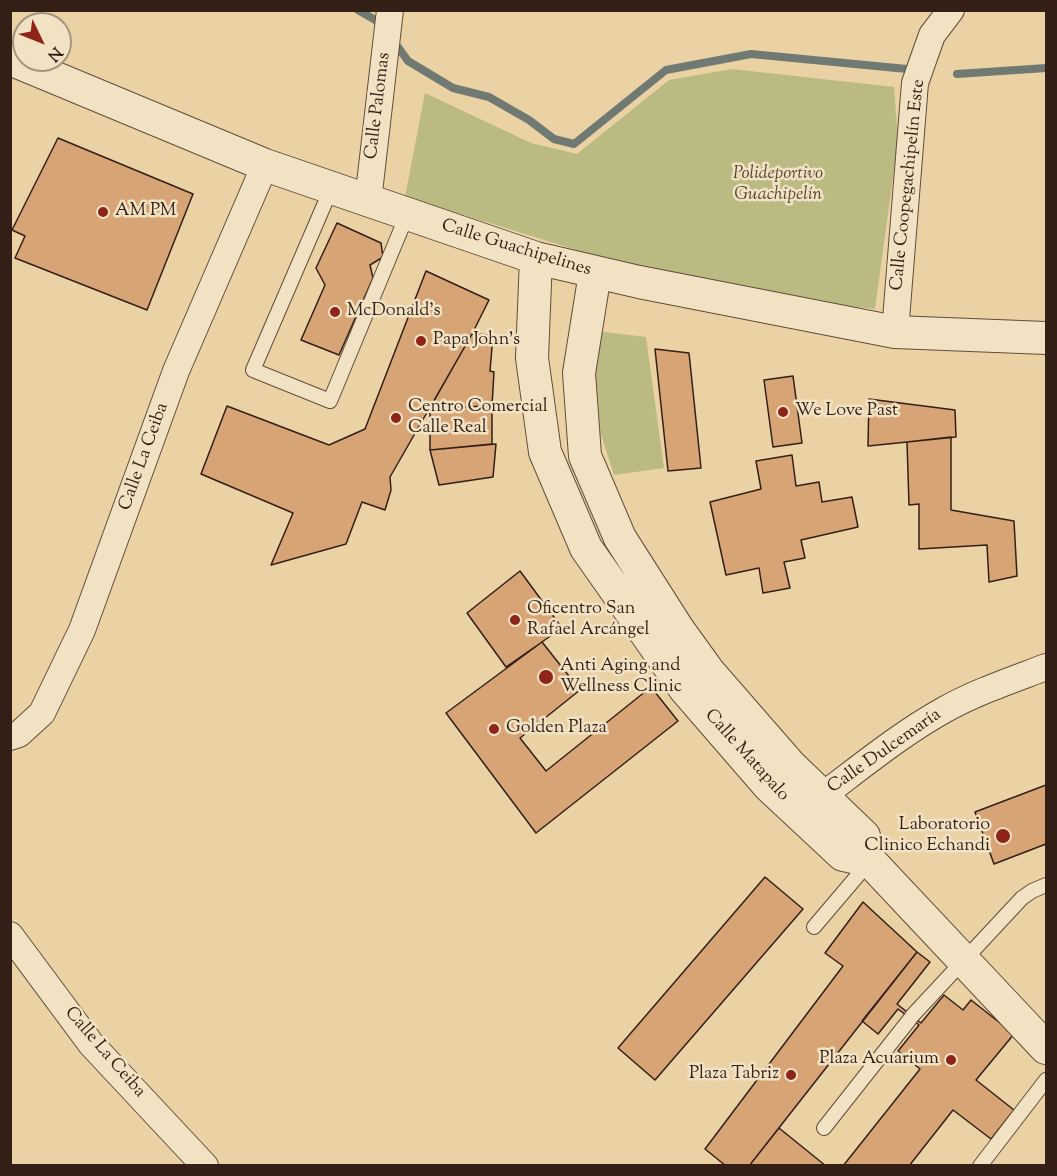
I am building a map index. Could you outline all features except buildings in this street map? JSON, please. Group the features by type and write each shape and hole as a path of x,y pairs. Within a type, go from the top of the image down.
{"street":[{"name":"Calle Palomas","path":"368,201 390,10"},
{"name":"Calle Coopegachipelín Este","path":"895,332 915,83 932,35 951,10"},
{"name":"Calle Guachipelines","path":"10,59 265,165 536,258 595,273 895,332 1047,338"},
{"name":"Calle La Ceiba","path":"10,737 19,734 42,713 82,630 176,371 265,165"},
{"name":"Calle Matapalo","path":"536,258 532,358 545,452 586,548 685,689 769,786 843,855 870,861"},
{"name":"Calle Matapalo","path":"595,273 579,373 585,456 620,538 678,629 709,672 790,765 864,836 870,861 1047,1048"},
{"name":"Calle Dulcemaría","path":"822,796 907,733 945,710 991,688 1047,667"},
{"name":"Calle La Ceiba","path":"10,935 91,1044 205,1166"}],"lane":[{"path":"331,189 253,370 330,401 407,215"},
{"path":"814,927 870,861"},
{"path":"824,1128 911,1017 962,960 1022,898 1047,885"},
{"path":"980,1166 1047,1080"}],"green space":[{"name":"Polideportivo Guachipelín","path":"732,69 894,87 898,141 875,309 768,297 583,252 405,197 425,93 531,143 577,154 669,80"},
{"path":"596,331 646,337 664,468 614,475 591,404"}],"waterway":[{"path":"358,10 377,21 383,28"},
{"path":"393,40 408,61 453,88 489,97 529,120 554,139 574,144 666,70 751,54 907,69"},
{"path":"957,74 1046,68"}],"place":[{"name":"AM PM","path":"103,212"},
{"name":"McDonald's","path":"335,312"},
{"name":"Papa John's","path":"421,341"},
{"name":"We Love Past","path":"783,412"},
{"name":"Centro Comercial Calle Real","path":"396,418"},
{"name":"Oficentro San Rafael Arcángel","path":"515,620"},
{"name":"Anti Aging and Wellness Clinic","path":"546,677"},
{"name":"Golden Plaza","path":"494,729"},
{"name":"Laboratorio Clinico Echandi","path":"1003,836"},
{"name":"Plaza Acuarium","path":"951,1060"},
{"name":"Plaza Tabriz","path":"791,1075"}]}
